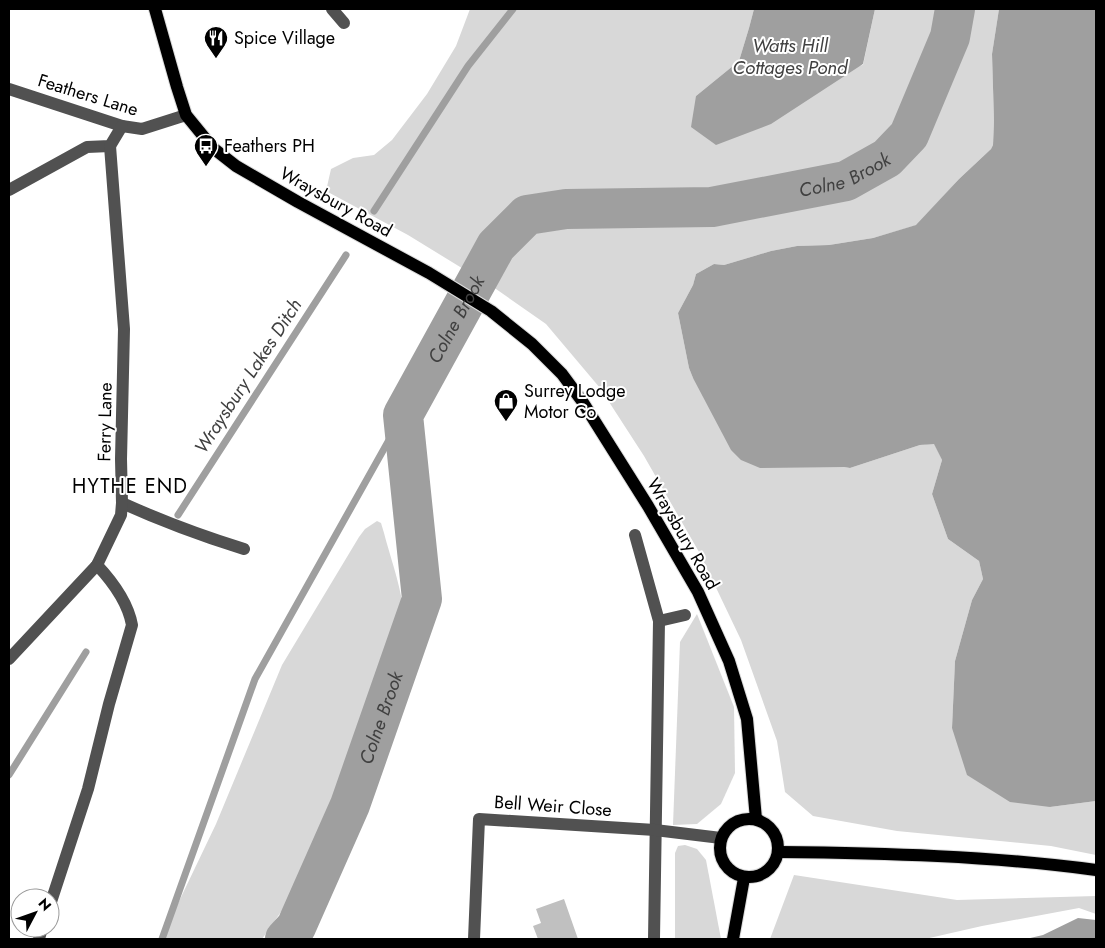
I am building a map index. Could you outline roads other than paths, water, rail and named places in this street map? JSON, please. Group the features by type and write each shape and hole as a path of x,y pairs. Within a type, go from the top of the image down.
{"main road":[{"name":"Wraysbury Road","path":"154,9 186,115 213,148 236,166 298,202 430,273 491,311 532,344 562,374 582,401 648,506 698,592 729,661 747,719 756,819"},
{"path":"745,819 756,819 774,832 778,841 779,852 776,862 770,870 754,878 744,878 734,874 726,867 721,858 721,838 727,828 735,822 745,819"},
{"path":"779,852 880,853 974,858 1096,870"},
{"path":"733,939 744,878"}],"street":[{"path":"332,9 344,23"},
{"name":"Feathers Lane","path":"9,89 122,126 142,129 186,115"},
{"path":"9,190 87,147 110,146 122,126"},
{"name":"Ferry Lane","path":"9,659 97,565 121,515 124,329 110,146"},
{"path":"122,503 185,530 244,549"},
{"path":"634,535 659,621 654,939"},
{"path":"56,888 88,789 109,704 132,625 126,605 107,575 97,565"},
{"path":"659,621 685,616"},
{"name":"Bell Weir Close","path":"474,939 479,818 655,830"},
{"path":"655,830 721,838"}],"water":[{"name":"Watts Hill Cottages Pond","path":"754,9 875,9 863,64 771,124 716,145 691,127 696,96 739,61"},
{"path":"999,9 1096,9 1096,801 1050,807 1010,802 967,775 952,728 955,661 972,600 983,579 979,561 948,539 932,494 942,460 934,444 920,445 850,468 760,468 741,460 731,450 693,378 689,368 678,313 693,285 696,274 714,264 724,265 771,251 797,246 829,245 873,238 916,225 993,145 992,54"},
{"path":"1078,918 1096,920 1096,939 1026,939 1043,935"}],"waterway":[{"name":"Wraysbury Lakes Ditch","path":"374,211 468,66 513,9"},
{"name":"Colne Brook","path":"285,939 296,927 350,805 422,599 403,415 496,246 527,215 566,209 712,207 846,181 887,158 909,135 950,37 955,9"},
{"name":"Wraysbury Lakes Ditch","path":"178,515 346,255"},
{"path":"162,939 255,679 403,415"},
{"name":"Wraysbury Lakes Ditch","path":"9,775 86,652"}],"place":[{"name":"Spice Village","path":"216,59"},
{"name":"Feathers PH","path":"206,167"},
{"name":"Surrey Lodge Motor Co","path":"506,422"}],"district":[{"name":"HYTHE END","path":"130,486"}]}
